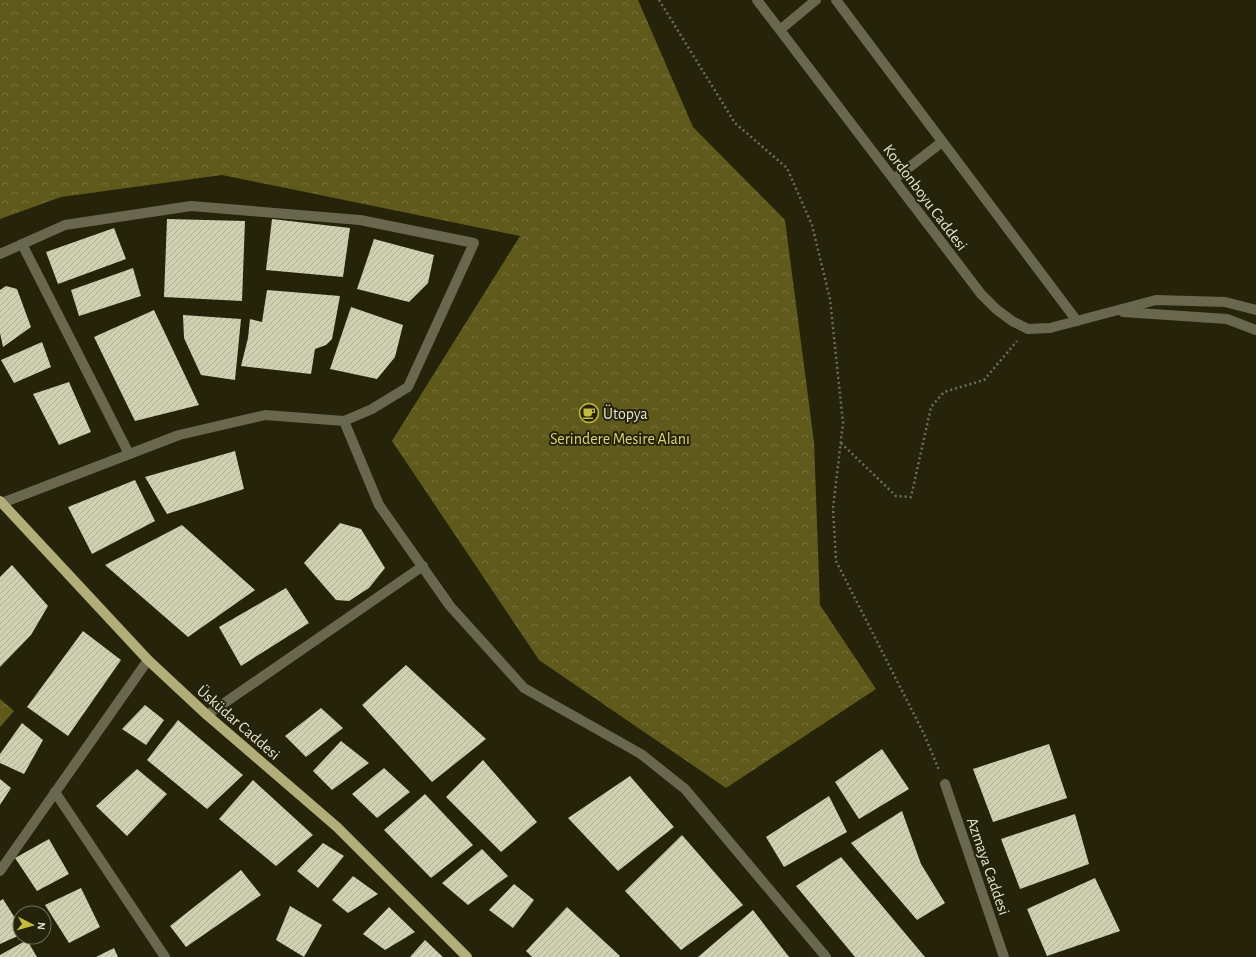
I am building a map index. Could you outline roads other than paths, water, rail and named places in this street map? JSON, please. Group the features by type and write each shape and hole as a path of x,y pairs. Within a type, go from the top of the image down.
{"main road":[{"name":"Üsküdar Caddesi","path":"1,502 148,660 207,715 337,827 467,957"}],"street":[{"name":"Kordonboyu Caddesi","path":"757,0 781,29 981,294 996,309 1028,329 1050,328 1077,321"},
{"path":"781,29 816,0"},
{"path":"836,0 1077,321 1156,300 1225,302 1256,310"},
{"path":"894,179 942,142"},
{"path":"0,254 65,225 192,206 360,220 474,244 408,387 372,409 344,421 265,415 179,435 1,502"},
{"path":"22,244 129,454"},
{"path":"1115,311 1227,319 1256,330"},
{"path":"344,421 379,505 450,606 524,688 640,754 685,789 826,957"},
{"path":"207,715 423,566"},
{"path":"0,871 148,660"},
{"name":"Azmaya Caddesi","path":"945,784 1004,957"},
{"path":"55,792 166,957"}],"place":[{"name":"Ütopya","path":"589,413"}],"park label":[{"name":"Serindere Mesire Alanı","path":"620,438"}]}
